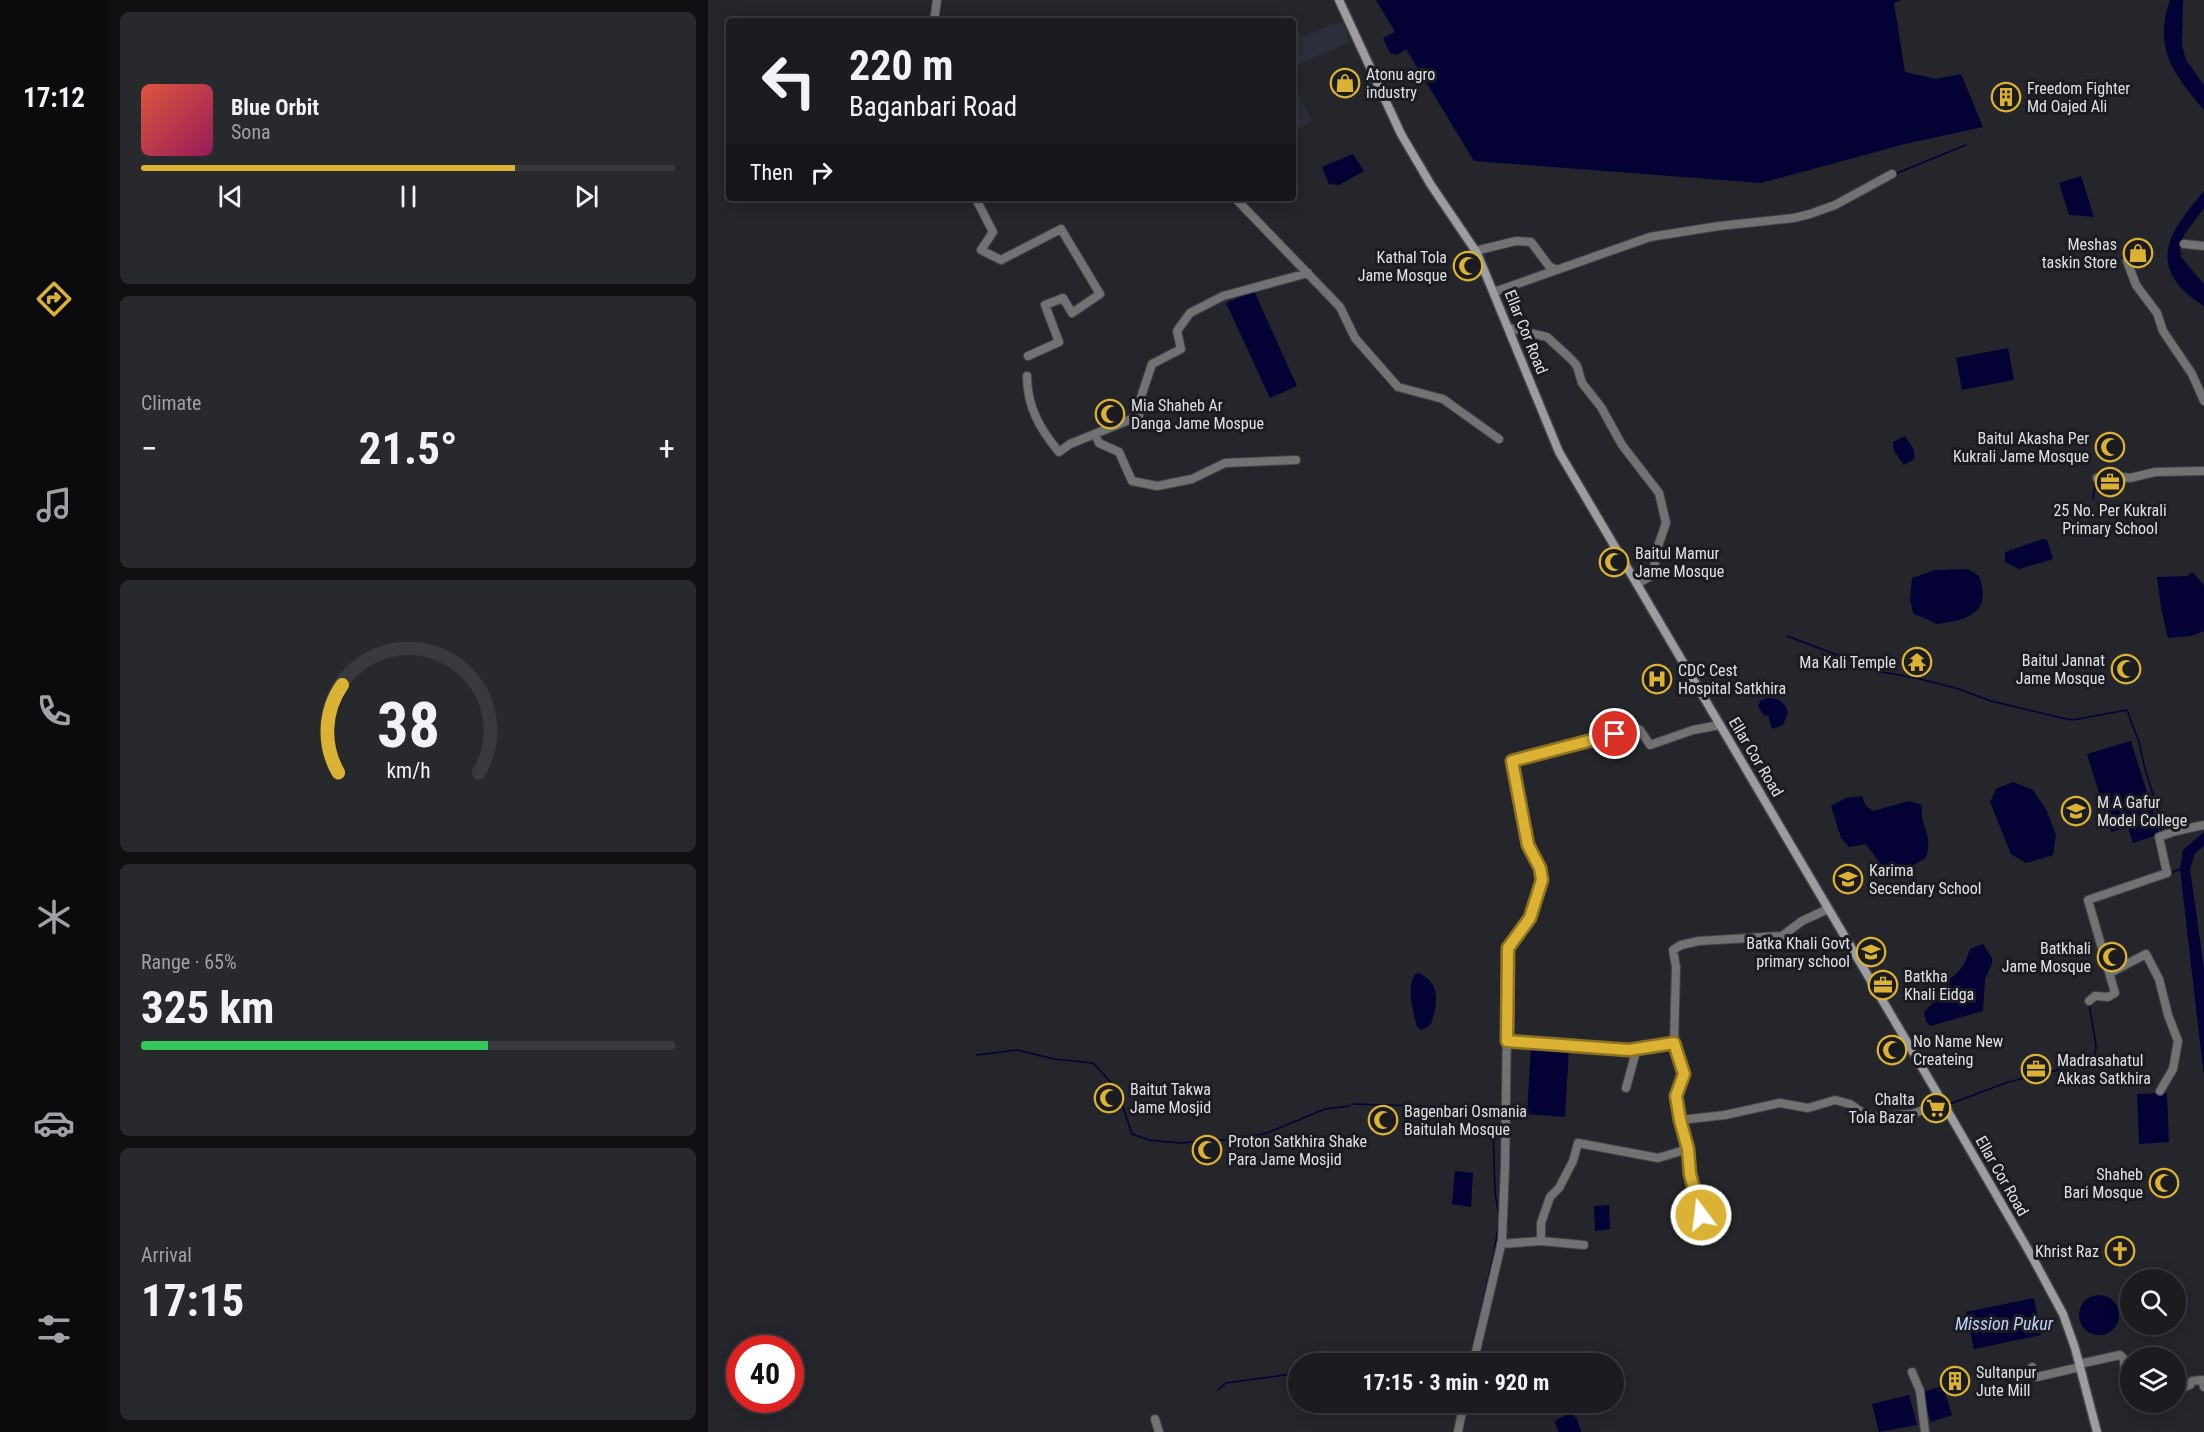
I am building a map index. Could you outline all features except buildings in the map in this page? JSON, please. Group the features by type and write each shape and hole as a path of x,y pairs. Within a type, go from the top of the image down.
{"main road":[{"name":"Ellar Cor Road","path":"1339,0 1401,134 1431,186 1477,253 1559,452 1943,1103 2063,1314 2080,1366 2097,1432"}],"street":[{"path":"934,18 937,0"},
{"path":"1494,292 1650,237 1810,214 1836,205 1892,174"},
{"path":"977,201 993,232 981,250 1001,260 1061,229 1100,294 1072,313 1063,298 1045,305 1059,342 1028,356"},
{"path":"1238,201 1340,307 1355,338 1398,387 1443,399 1498,439"},
{"path":"1479,250 1516,241 1531,242 1549,266 1556,270"},
{"path":"2184,244 2204,246"},
{"path":"2127,261 2136,285 2157,314 2163,331 2192,374 2204,401"},
{"path":"1027,376 1027,394 1039,428 1059,452 1070,444 1139,416 1140,400 1152,364 1181,349 1177,331 1190,313 1223,296 1308,273"},
{"path":"1509,328 1547,338 1571,359 1577,366 1582,382 1601,407 1622,445 1659,494 1666,523 1656,552 1654,571 1650,577 1637,584"},
{"path":"1095,434 1099,443 1119,452 1132,481 1157,486 1192,479 1225,463 1296,460"},
{"path":"2097,478 2106,475 2130,477 2155,472 2204,471"},
{"path":"1476,1353 1501,1244 1506,1167 1508,948 1530,918 1542,880 1540,868 1528,845 1512,761 1575,746 1635,728 1640,730 1650,745 1693,730 1720,725"},
{"path":"2089,1001 2096,996 2108,998 2115,993 2088,900 2167,873 2159,837 2204,825"},
{"path":"1701,1215 1690,1174 1688,1149 1676,1096 1684,1074 1674,1043 1676,967 1673,950 1681,945 1699,941 1782,936 1803,921 1828,909"},
{"path":"2110,973 2146,954 2159,979 2168,1015 2178,1041 2173,1070 2160,1091"},
{"path":"1507,1041 1629,1050 1674,1043"},
{"path":"1626,1088 1637,1048"},
{"path":"1680,1120 1725,1115 1780,1103 1809,1107 1835,1100 1850,1104 1863,1113 1875,1117 1912,1114 1943,1103"},
{"path":"1541,1241 1541,1223 1550,1197 1559,1188 1578,1143 1658,1158 1688,1149"},
{"path":"1501,1244 1541,1241 1584,1245"},
{"path":"2032,1367 2037,1377 2120,1355"},
{"path":"1912,1372 1920,1391 1925,1432"},
{"path":"2186,1385 2202,1380 2204,1388"},
{"path":"1458,1432 1462,1413"},
{"path":"1155,1419 1159,1432"}],"shaded area":[{"path":"1343,22 1350,42 1296,66 1296,29 1302,37"},
{"path":"1296,89 1312,121 1296,131"}],"water":[{"path":"1376,0 1901,0 1894,3 1905,72 1936,79 1961,74 1983,127 1905,144 1761,183 1474,161 1406,49 1397,55 1390,53 1383,38 1395,32"},
{"path":"2170,0 2183,0 2182,45 2186,60 2204,85 2204,110 2184,85 2169,60 2164,33 2165,17"},
{"path":"1353,154 1364,171 1339,185 1329,184 1322,167"},
{"path":"2081,176 2094,217 2069,215 2059,183"},
{"path":"2204,191 2204,208 2184,235 2180,247 2181,257 2204,284 2204,307 2185,292 2174,278 2168,265 2168,252 2177,227"},
{"path":"1254,291 1297,386 1270,398 1226,303"},
{"path":"2008,348 2014,380 1962,390 1956,358"},
{"path":"1905,436 1913,448 1915,457 1904,465 1894,451 1893,442"},
{"path":"2043,539 2047,540 2053,559 2019,569 2005,562 2005,552"},
{"path":"1968,569 1979,576 1982,589 1982,599 1974,613 1957,620 1936,624 1913,613 1910,599 1912,578 1935,570"},
{"path":"2193,572 2204,586 2204,631 2191,636 2168,638 2157,577 2187,576"},
{"path":"1767,698 1780,701 1788,713 1783,725 1772,729 1768,715 1765,716 1758,707 1760,701"},
{"path":"2131,741 2160,834 2133,843 2128,827 2111,832 2087,754"},
{"path":"2013,782 2033,790 2047,811 2056,835 2053,855 2026,863 2011,854 1990,802 1996,789"},
{"path":"1862,796 1866,806 1873,811 1909,801 1922,805 1922,819 1928,842 1926,858 1894,873 1881,865 1866,844 1849,847 1841,838 1831,806 1846,798"},
{"path":"2204,832 2204,846 2195,853 2190,869 2204,969 2204,1077 2180,869 2183,850"},
{"path":"1983,944 1992,958 1992,964 1985,979 1983,1011 1930,1026 1924,1012 1939,997 1937,990 1960,970 1970,949"},
{"path":"1419,973 1431,983 1436,996 1431,1024 1422,1030 1417,1027 1411,993 1412,980 1415,974"},
{"path":"1531,1044 1569,1047 1565,1117 1527,1114"},
{"path":"2167,1093 2169,1142 2139,1144 2137,1094"},
{"path":"1455,1171 1473,1173 1471,1207 1452,1204"},
{"path":"1609,1205 1610,1229 1595,1231 1594,1206"},
{"path":"2099,1295 2107,1296 2113,1301 2118,1307 2118,1323 2113,1329 2107,1334 2099,1335 2091,1334 2085,1329 2080,1323 2079,1315 2080,1307 2085,1301 2091,1296"},
{"name":"Mission Pukur","path":"2034,1298 2041,1335 1974,1349 1966,1312"},
{"path":"1943,1386 1952,1415 1931,1422 1922,1392"},
{"path":"1909,1395 1917,1425 1879,1432 1872,1404"},
{"path":"1571,1413 1577,1419 1581,1432 1559,1432 1556,1420"}],"waterway":[{"path":"1895,174 1966,145"},
{"path":"2093,498 2096,482"},
{"path":"1787,636 1882,672 1916,678 1959,689 1991,701 2062,718 2072,720 2127,710 2139,742 2162,822 2161,833"},
{"path":"2169,867 2171,873 2180,869"},
{"path":"1947,1105 2008,1082 2087,1063 2095,1058 2096,1045 2089,1004"},
{"path":"977,1055 1017,1050 1054,1059 1093,1063 1117,1089 1132,1134 1149,1140 1180,1143 1239,1139 1267,1133 1325,1109 1350,1106"},
{"path":"1928,1104 1936,1097"},
{"path":"1352,1104 1503,1108"},
{"path":"1493,1123 1495,1193 1499,1215"},
{"path":"1471,1353 1499,1220"},
{"path":"1218,1390 1226,1383 1288,1375"}],"place":[{"name":"Atonu agro industry","path":"1345,83"},
{"name":"Freedom Fighter Md Oajed Ali","path":"2006,97"},
{"name":"Meshas taskin Store","path":"2138,253"},
{"name":"Kathal Tola Jame Mosque","path":"1468,266"},
{"name":"Mia Shaheb Ar Danga Jame Mospue","path":"1110,414"},
{"name":"Baitul Akasha Per Kukrali Jame Mosque","path":"2110,447"},
{"name":"25 No. Per Kukrali Primary School","path":"2110,482"},
{"name":"Baitul Mamur Jame Mosque","path":"1614,562"},
{"name":"Ma Kali Temple","path":"1917,662"},
{"name":"Baitul Jannat Jame Mosque","path":"2126,669"},
{"name":"CDC Cest Hospital Satkhira","path":"1657,679"},
{"name":"M A Gafur Model College","path":"2076,811"},
{"name":"Karima Secendary School","path":"1848,879"},
{"name":"Batka Khali Govt primary school","path":"1871,952"},
{"name":"Batkhali Jame Mosque","path":"2112,957"},
{"name":"Batkha Khali Eidga","path":"1883,985"},
{"name":"No Name New Createing","path":"1892,1050"},
{"name":"Madrasahatul Akkas Satkhira","path":"2036,1069"},
{"name":"Baitut Takwa Jame Mosjid","path":"1109,1098"},
{"name":"Chalta Tola Bazar","path":"1936,1108"},
{"name":"Bagenbari Osmania Baitulah Mosque","path":"1383,1120"},
{"name":"Proton Satkhira Shake Para Jame Mosjid","path":"1207,1150"},
{"name":"Shaheb Bari Mosque","path":"2164,1183"},
{"name":"Khrist Raz","path":"2120,1251"},
{"name":"Sultanpur Jute Mill","path":"1955,1381"}],"route":[{"path":"1615,734 1512,761 1528,845 1540,868 1542,880 1530,918 1508,948 1507,1041 1629,1050 1674,1043 1684,1074 1676,1096 1688,1149 1690,1174 1701,1215"}]}
